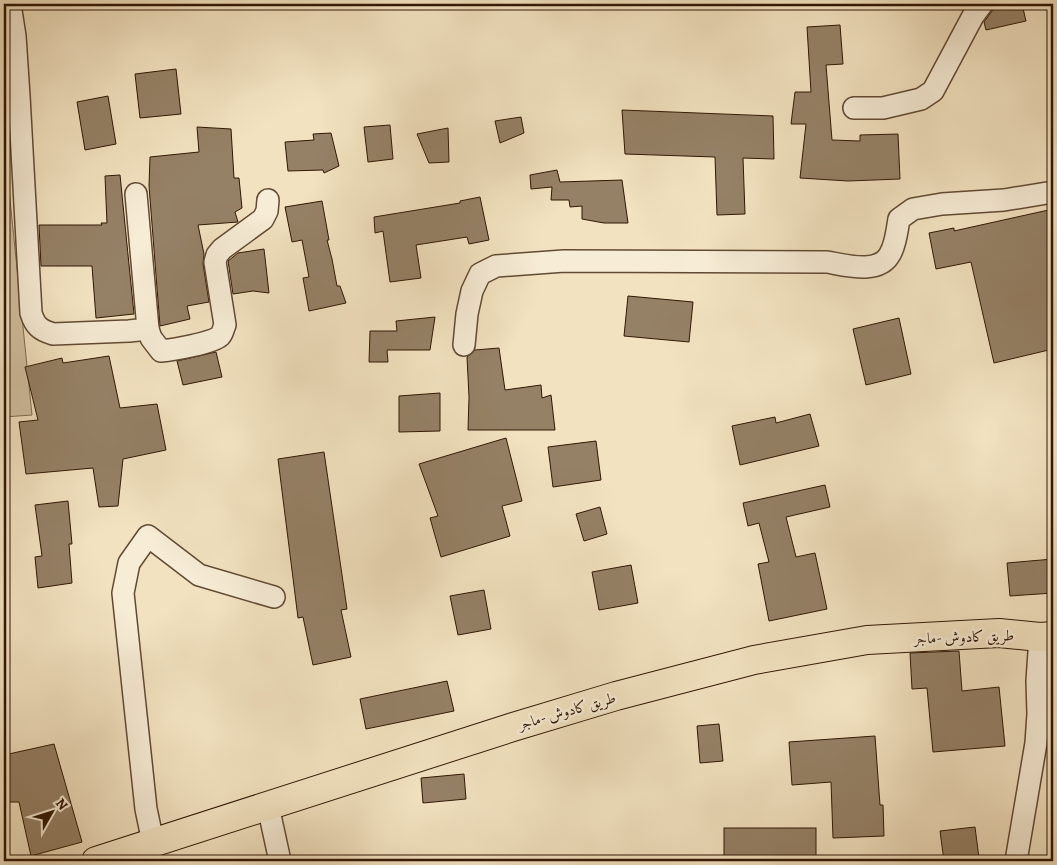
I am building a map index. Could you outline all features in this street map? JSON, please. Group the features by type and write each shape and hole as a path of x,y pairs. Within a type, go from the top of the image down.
{"highway":[{"name":"طريق كادوش -ماجر","path":"96,861 522,724 616,696 754,660 866,640 999,633 1047,636"}],"street":[{"path":"10,4 15,36 31,313 34,324 42,331 53,334 129,331 148,328"},
{"path":"854,108 884,108 921,99 934,90 973,16 982,4"},
{"path":"464,345 467,314 472,291 480,274 496,266 564,261 827,262 867,267 880,264 890,255 899,219 913,209 942,204 1004,200 1053,192"},
{"path":"136,194 148,328 150,338 161,350 170,350 212,340 222,334 224,325 216,262 217,255 222,249 263,219 267,211 268,200"},
{"path":"153,842 146,808 123,593 129,563 148,536 198,575 274,597"},
{"path":"1016,861 1036,742 1038,714 1037,681 1047,636"},
{"path":"268,806 280,861"}],"shaded area":[{"path":"4,141 32,415 4,417"}],"building":[{"path":"994,4 1022,4 1026,21 986,30 984,22 992,11"},
{"path":"840,25 843,64 826,65 832,140 860,141 860,135 898,134 900,179 848,181 800,178 806,124 791,124 795,92 811,92 807,27"},
{"path":"176,69 181,114 140,118 135,74"},
{"path":"108,96 116,144 85,150 77,102"},
{"path":"622,110 773,116 774,159 743,158 745,214 717,215 715,157 625,154"},
{"path":"521,117 524,133 500,143 495,121"},
{"path":"390,125 393,159 368,162 364,127"},
{"path":"197,127 231,129 234,178 239,178 242,208 235,212 238,222 198,225 204,254 203,264 209,302 187,306 190,319 160,326 149,186 150,157 199,152"},
{"path":"448,128 449,162 429,163 417,134"},
{"path":"331,133 339,166 324,173 323,170 288,171 285,142 314,140 313,134"},
{"path":"557,170 560,182 622,180 628,223 604,223 582,219 582,206 570,207 569,200 551,200 552,187 531,189 530,175"},
{"path":"120,175 134,314 96,318 92,266 41,266 39,225 102,225 101,223 107,223 105,176"},
{"path":"480,197 489,240 469,244 467,237 416,245 421,278 390,282 383,231 375,233 374,217 460,203 460,201"},
{"path":"322,201 329,240 327,240 337,286 340,286 346,303 309,311 303,278 309,277 302,240 292,242 285,207"},
{"path":"1053,209 1053,349 994,363 971,262 936,269 929,233 954,228 954,231"},
{"path":"264,249 269,293 253,291 233,294 228,261 238,253"},
{"path":"628,296 693,302 689,342 624,336"},
{"path":"435,317 430,350 387,350 388,362 369,362 370,331 397,331 396,321"},
{"path":"899,318 911,374 866,385 853,329"},
{"path":"499,348 505,390 541,385 542,398 551,395 555,430 468,430 467,357 475,350"},
{"path":"216,352 222,377 183,385 177,361"},
{"path":"109,356 120,408 157,404 166,450 123,459 118,506 99,507 93,468 26,474 19,422 38,420 25,367 62,358 63,363"},
{"path":"440,393 440,431 399,432 399,396"},
{"path":"810,414 819,446 740,465 732,426 775,417 776,423"},
{"path":"506,438 522,501 502,506 510,536 441,557 430,518 438,516 419,464"},
{"path":"596,441 601,480 553,487 548,447"},
{"path":"324,452 347,609 341,610 351,657 313,665 303,617 298,618 278,459"},
{"path":"825,485 830,507 786,517 796,557 815,553 827,609 769,621 758,564 769,562 759,523 748,526 743,503"},
{"path":"68,501 72,544 69,544 72,583 38,588 35,557 42,556 35,505"},
{"path":"600,507 607,534 584,541 576,514"},
{"path":"1053,559 1053,593 1010,596 1007,563"},
{"path":"631,565 638,603 599,610 592,572"},
{"path":"484,590 491,629 458,635 450,596"},
{"path":"959,651 962,691 999,687 1005,746 933,752 927,688 912,689 910,653"},
{"path":"447,681 454,711 366,729 360,699"},
{"path":"719,724 723,761 700,763 697,726"},
{"path":"875,736 880,805 883,805 884,836 833,838 831,782 792,785 789,742"},
{"path":"54,744 82,842 31,856 19,802 4,802 4,755"},
{"path":"464,774 466,799 423,803 421,778"},
{"path":"975,827 979,858 944,861 940,831"},
{"path":"724,828 816,828 816,861 724,861"}]}
